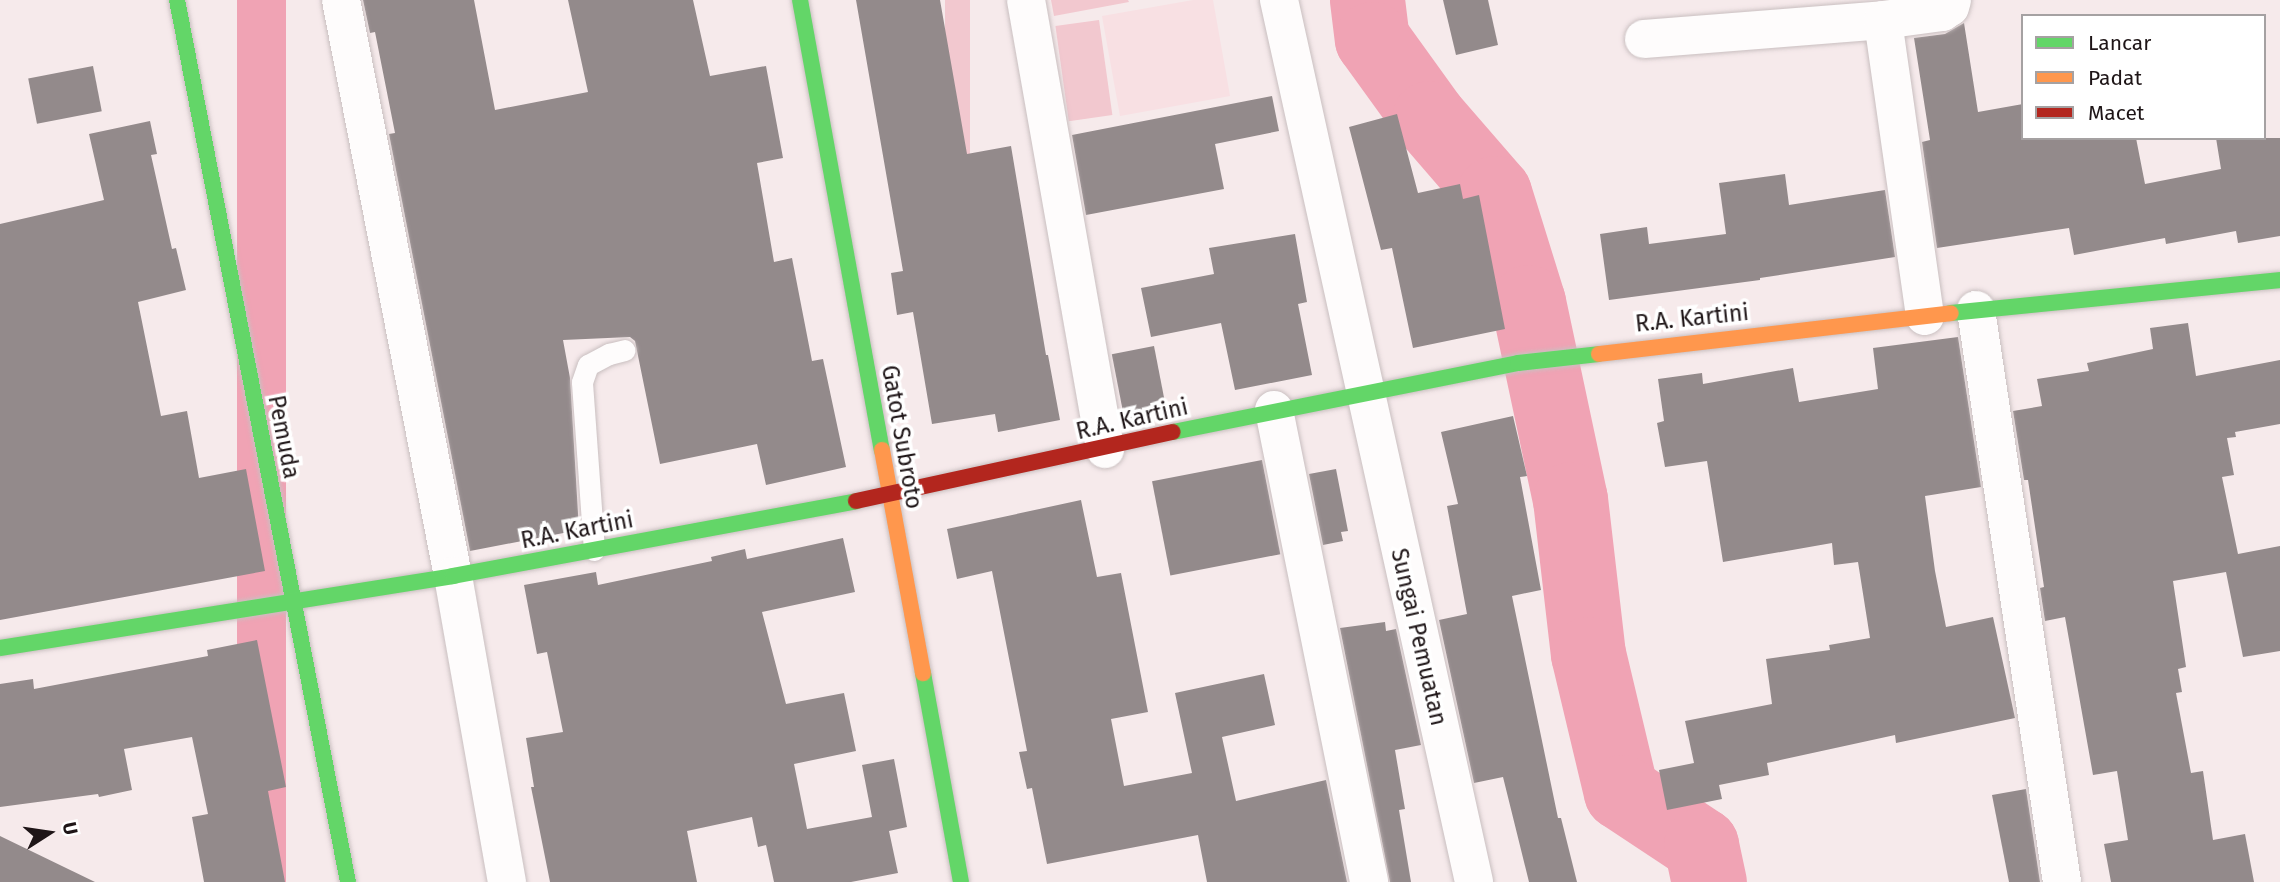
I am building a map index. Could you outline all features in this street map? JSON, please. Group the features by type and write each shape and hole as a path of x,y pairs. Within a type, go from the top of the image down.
{"street":[{"name":"Pemuda","path":"177,0 348,882"},
{"path":"341,0 446,578 507,882"},
{"name":"Gatot Subroto","path":"800,0 961,882"},
{"path":"1027,0 1105,449"},
{"name":"Sungai Pemuatan","path":"1279,0 1474,882"},
{"path":"1644,39 1883,20 1942,12 1950,7 1952,0"},
{"path":"1883,20 1925,316"},
{"name":"R.A. Kartini","path":"0,649 446,578 889,495 1274,410 1518,363 1976,310 2280,280"},
{"path":"1976,310 2062,882"},
{"path":"1274,410 1369,882"}],"lane":[{"path":"594,550 582,382 588,365 609,354 625,351"}],"shaded area":[{"path":"237,0 286,0 286,882 237,882"},
{"path":"945,0 970,0 970,156 945,156"},
{"path":"1051,0 1128,0 1129,2 1054,16"},
{"path":"1193,0 1213,0 1230,96 1120,116 1102,16"},
{"path":"1099,20 1112,115 1069,121 1055,26"}],"building":[{"path":"363,0 474,0 495,110 588,92 568,0 693,0 710,76 766,66 783,158 757,163 774,262 792,258 812,361 823,359 846,467 766,485 757,444 660,464 635,341 630,337 563,340 570,378 579,530 470,551 389,134 395,133 375,32 370,33"},
{"path":"856,0 940,0 967,154 1011,146 1046,355 1060,420 998,432 995,414 932,424 913,312 897,315 891,273 903,271"},
{"path":"1443,0 1488,0 1498,45 1456,55"},
{"path":"1964,23 1978,112 2021,104 2021,140 2136,140 2145,184 2221,169 2216,140 2280,138 2280,236 2238,243 2236,231 2166,244 2165,238 2074,255 2069,228 1937,248 1922,142 1930,140 1914,38 1945,34"},
{"path":"93,66 102,111 37,124 28,79"},
{"path":"1272,96 1279,131 1215,144 1224,189 1086,215 1072,135"},
{"path":"1397,114 1418,193 1460,184 1463,199 1479,195 1505,329 1413,348 1392,248 1381,250 1349,127"},
{"path":"150,121 157,154 151,155 172,249 176,248 186,290 138,302 161,416 187,411 199,478 246,469 265,571 0,620 0,224 104,200 89,134"},
{"path":"1785,174 1789,205 1885,190 1895,257 1760,280 1609,300 1600,234 1647,227 1649,244 1726,234 1719,183"},
{"path":"1295,234 1307,302 1298,304 1312,375 1235,390 1221,323 1151,337 1141,288 1214,274 1209,248"},
{"path":"2188,323 2196,376 2280,360 2280,424 2235,432 2236,437 2227,438 2234,475 2222,477 2238,554 2280,546 2280,651 2243,657 2226,572 2173,581 2186,667 2178,669 2182,692 2176,693 2191,773 2203,771 2213,840 2245,834 2254,882 2111,882 2104,844 2128,840 2117,771 2093,775 2065,617 2045,621 2040,588 2044,587 2028,480 2024,480 2013,411 2042,406 2037,379 2089,371 2087,363 2153,349 2150,328"},
{"path":"1958,337 1981,487 1925,496 1935,571 1946,627 1993,617 2015,718 1896,743 1895,735 1767,763 1769,775 1719,785 1722,799 1667,810 1659,770 1694,763 1685,721 1772,704 1766,659 1830,650 1829,645 1870,638 1858,562 1834,565 1832,543 1723,562 1707,461 1665,467 1657,423 1664,421 1658,379 1702,373 1703,384 1793,368 1799,402 1878,389 1873,348"},
{"path":"1154,346 1167,411 1124,419 1112,354"},
{"path":"1513,416 1527,476 1520,477 1541,590 1512,596 1558,818 1561,818 1577,882 1529,882 1503,777 1474,783 1439,620 1467,614 1447,506 1458,504 1441,432"},
{"path":"1262,460 1280,554 1170,576 1152,481"},
{"path":"1336,469 1348,531 1341,532 1343,541 1323,545 1309,474"},
{"path":"1081,500 1097,577 1121,573 1148,712 1111,719 1124,786 1192,773 1175,693 1264,674 1275,725 1222,737 1236,801 1326,780 1347,882 1207,882 1198,835 1047,864 1032,788 1027,789 1019,752 1027,751 992,571 957,579 947,529"},
{"path":"843,538 855,592 762,612 786,704 844,693 856,751 794,764 807,829 872,817 862,765 894,759 907,827 889,831 898,873 851,882 774,882 766,845 758,847 752,817 687,831 697,882 550,882 531,787 534,787 526,738 563,732 547,652 537,654 524,585 596,572 598,585 712,561 711,557 745,549 747,559"},
{"path":"1385,622 1386,631 1396,629 1421,745 1395,750 1405,809 1399,810 1411,882 1390,882 1340,628"},
{"path":"257,640 286,787 268,791 285,882 204,882 192,817 208,814 192,737 124,749 132,790 99,797 98,794 0,807 0,684 33,679 34,689 208,656 207,650"},
{"path":"2026,789 2040,882 2009,882 1992,795"},
{"path":"0,836 95,882 0,882"}],"waterway":[{"path":"1367,0 1372,39 1429,118 1494,193 1528,302 1570,499 1588,654 1621,792 1701,845 1709,882"}],"traffic: fast":[{"path":"177,0 348,882"},
{"path":"800,0 882,450"},
{"path":"1951,313 2280,280"},
{"path":"1173,432 1518,363 1599,354"},
{"path":"0,648 453,576 856,501"},
{"path":"923,673 961,882"}],"traffic: slow":[{"path":"1599,354 1951,313"},
{"path":"882,450 923,673"}],"traffic: jam":[{"path":"856,501 1173,432"}]}
